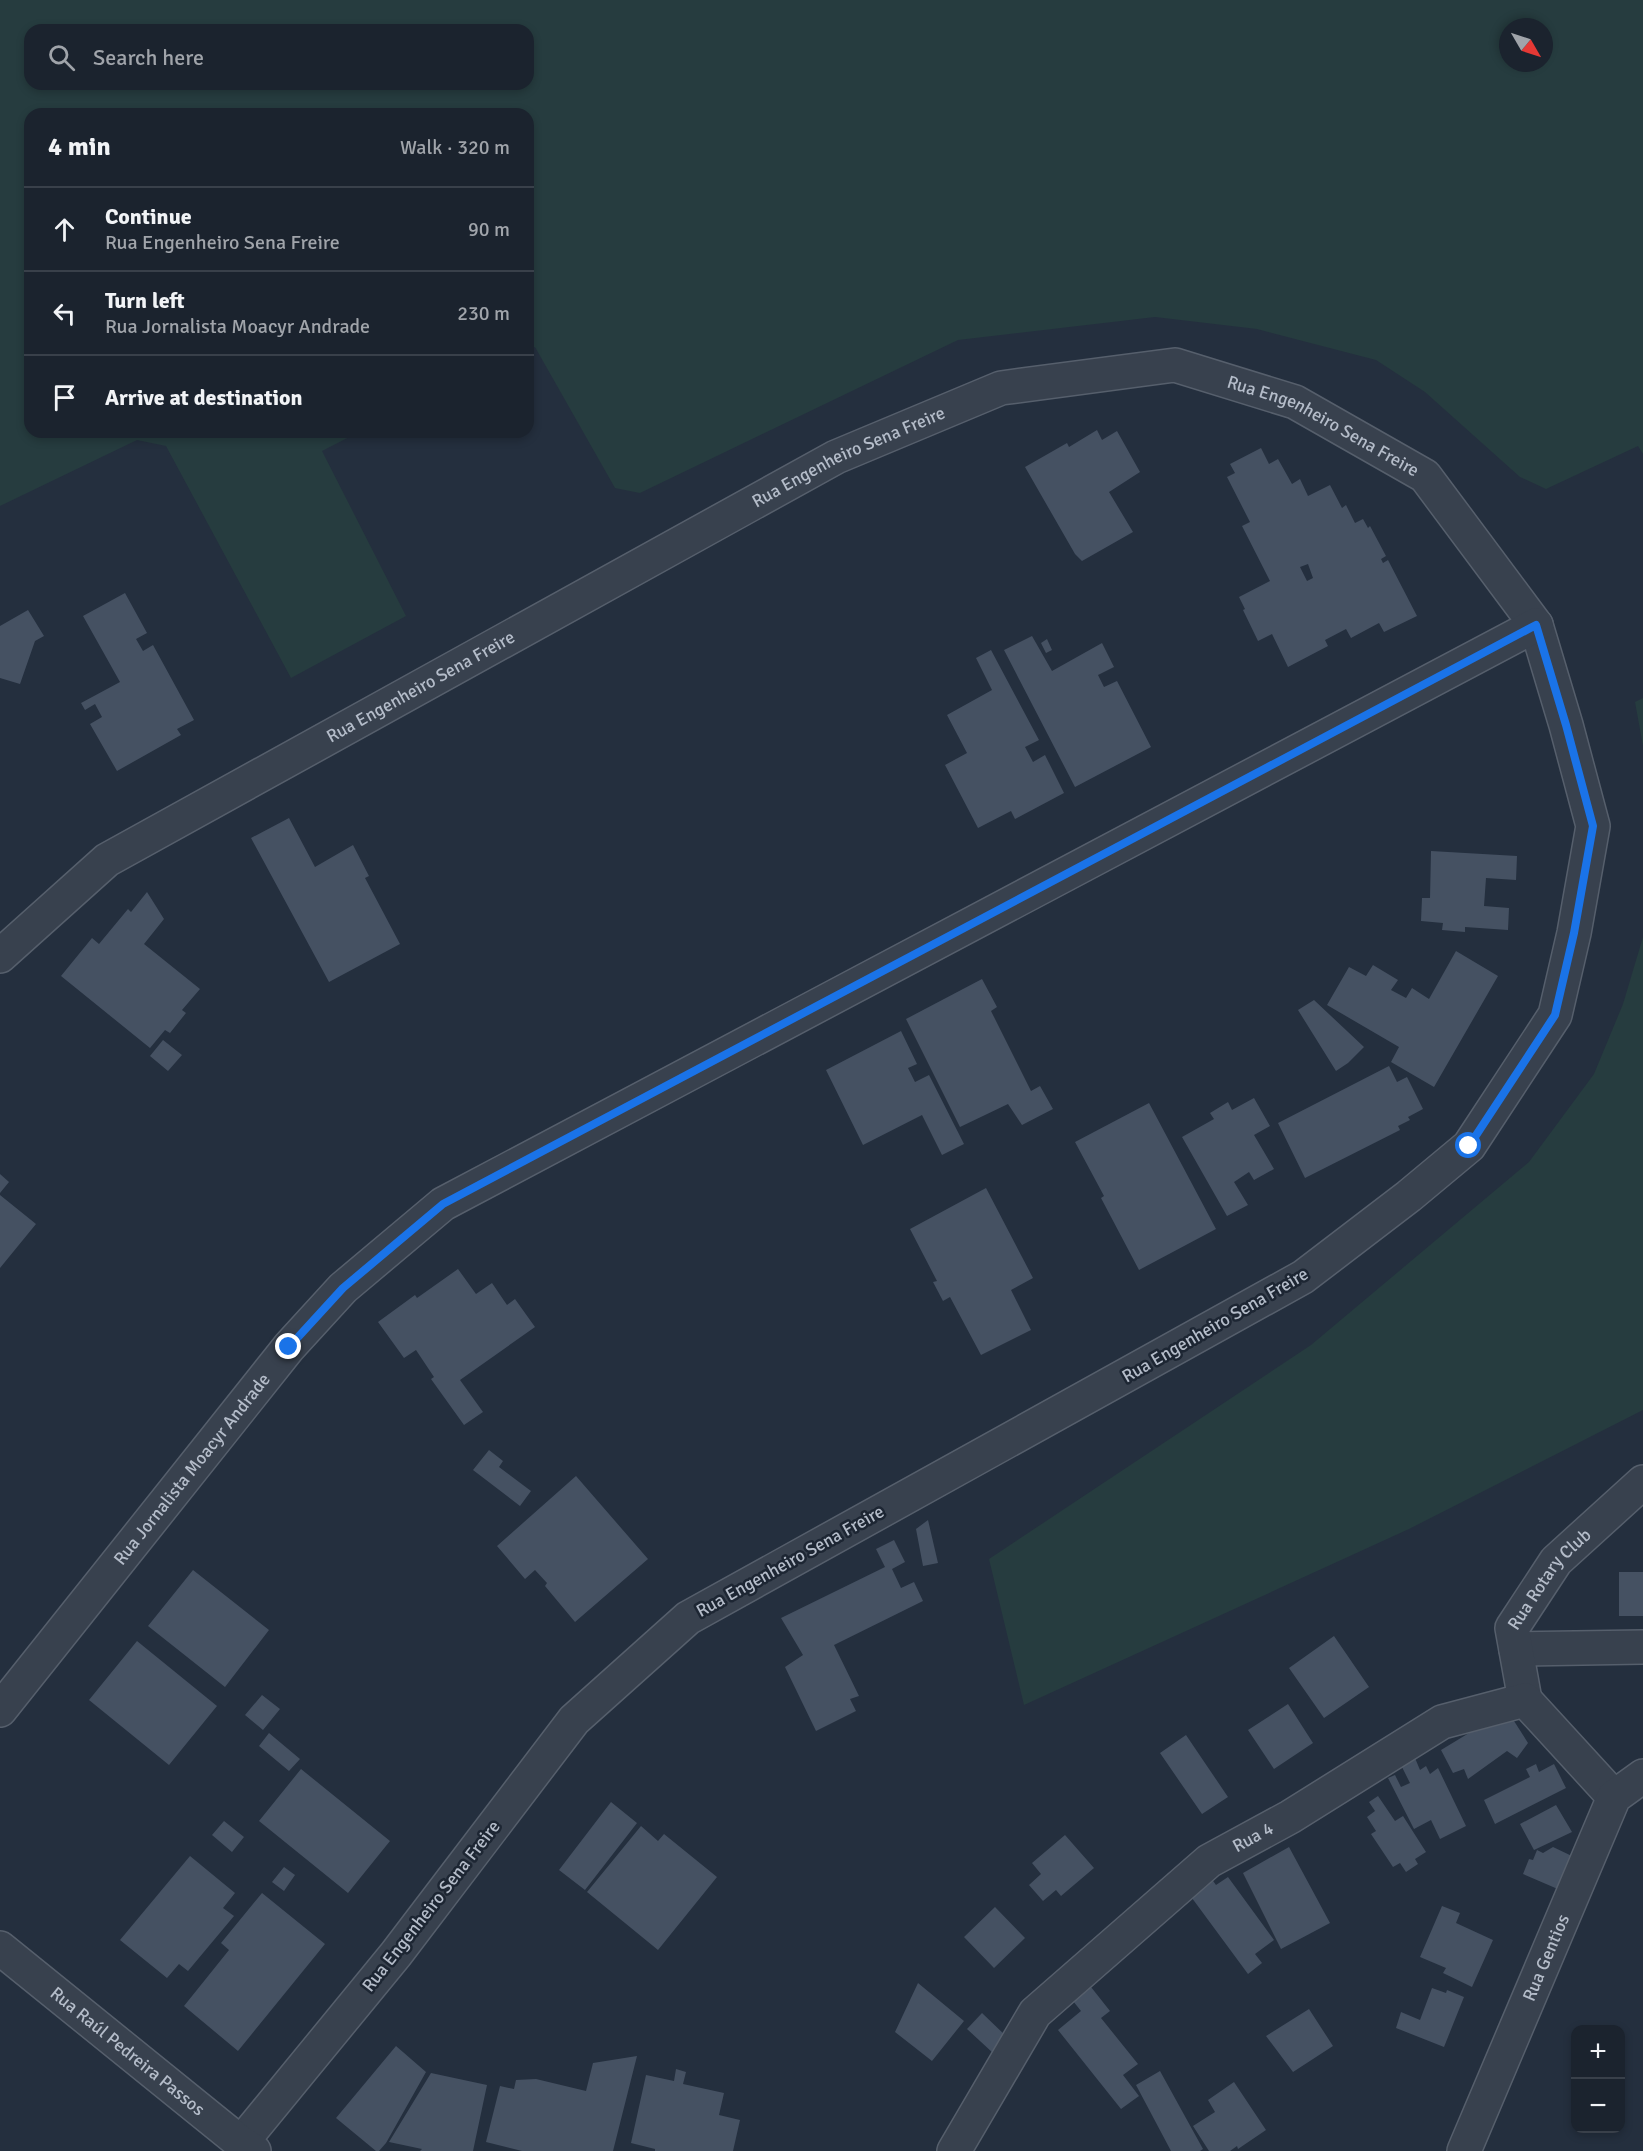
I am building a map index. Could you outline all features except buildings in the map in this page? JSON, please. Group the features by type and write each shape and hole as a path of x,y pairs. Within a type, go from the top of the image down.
{"street":[{"name":"Rua Engenheiro Sena Freire","path":"0,956 107,861 836,457 1001,388 1175,365 1295,402 1425,476 1536,625 1593,826 1574,933 1555,1015 1469,1146 1409,1196 1303,1277 688,1618 574,1720 248,2147"},
{"name":"Rua Jornalista Moacyr Andrade","path":"0,1710 289,1347 343,1288 443,1204 1536,625"},
{"name":"Rua Rotary Club","path":"1526,1700 1512,1628 1556,1561 1643,1482"},
{"path":"1516,1649 1643,1647"},
{"path":"1526,1700 1614,1797 1643,1776"},
{"name":"Rua 4","path":"954,2151 1035,2013 1209,1861 1290,1818 1442,1722 1526,1700"},
{"name":"Rua Gentios","path":"1464,2151 1614,1797"},
{"name":"Rua Raúl Pedreira Passos","path":"0,1948 248,2147"}],"green space":[{"path":"0,0 1643,0 1643,454 1638,446 1546,489 1520,477 1425,392 1376,360 1257,329 1155,317 958,340 640,493 615,488 534,347 534,108 24,108 24,438 347,438 322,451 406,616 291,678 166,446 137,440 0,506"},
{"path":"1643,698 1643,746 1635,702"},
{"path":"1643,937 1643,1410 1409,1529 1024,1705 989,1559 1311,1345 1529,1162 1594,1074 1623,1004"}],"route":[{"path":"289,1347 343,1288 443,1204 1536,625 1593,826 1574,933 1555,1015 1469,1146"}]}
